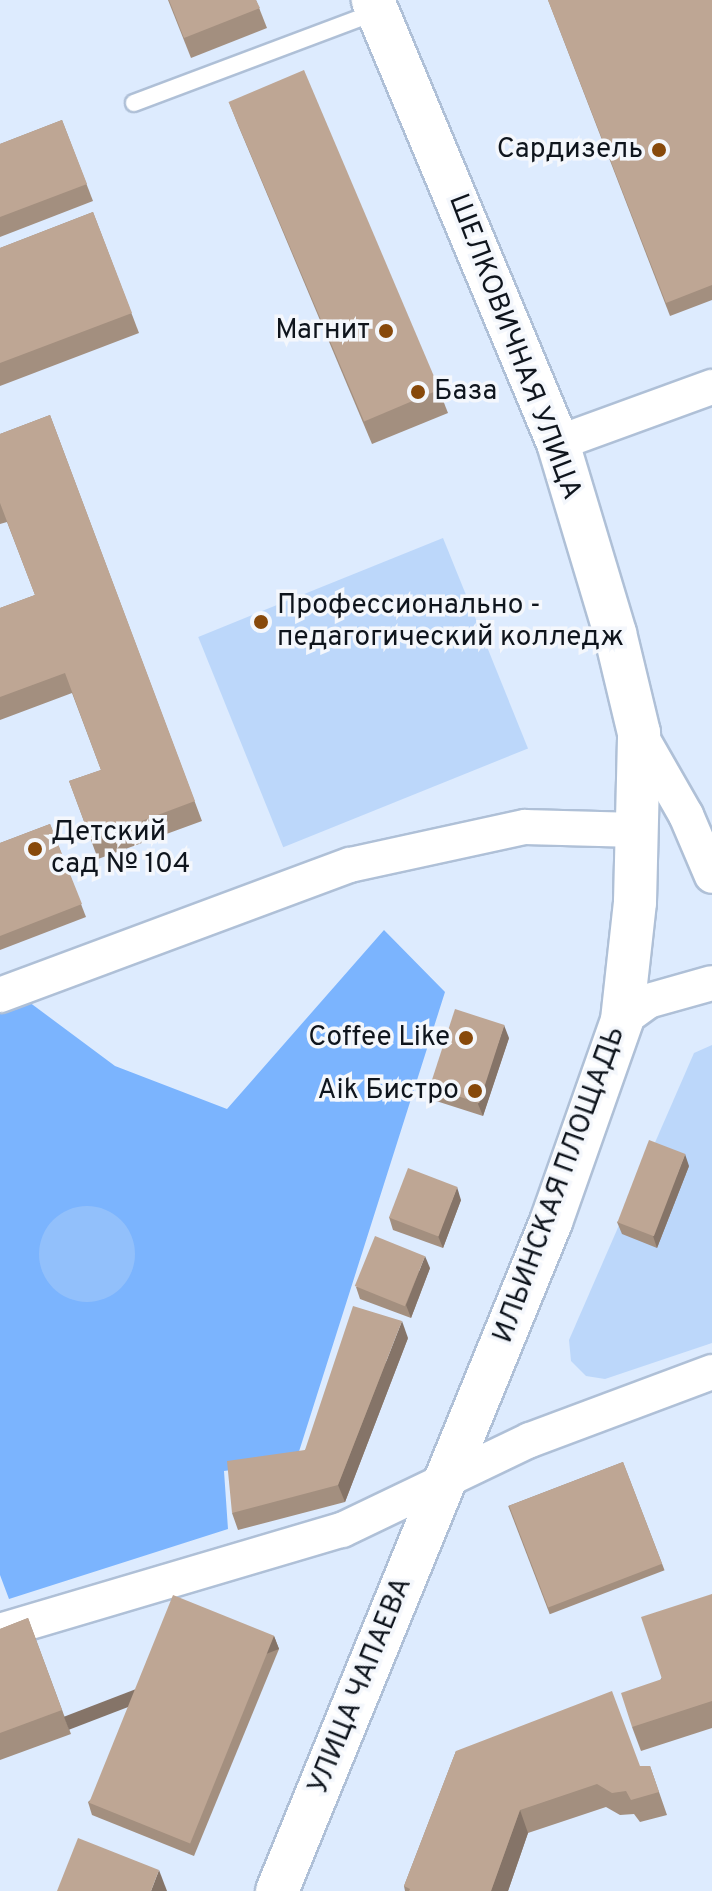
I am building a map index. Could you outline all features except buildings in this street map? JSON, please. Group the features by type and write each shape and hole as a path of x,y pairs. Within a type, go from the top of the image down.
{"street":[{"name":"ШЕЛКОВИЧНАЯ УЛИЦА","path":"375,6 558,443 639,733 686,815 712,876"},
{"path":"558,443 712,387"},
{"name":"ИЛЬИНСКАЯ ПЛОЩАДЬ","path":"444,1481 551,1222 622,1020 637,830 639,733"},
{"path":"0,995 350,865 525,827 637,830"},
{"path":"622,1020 648,1001 712,983"},
{"path":"0,1631 342,1530 530,1440 712,1372"},
{"name":"УЛИЦА ЧАПАЕВА","path":"277,1891 444,1481"}],"lane":[{"path":"134,103 375,6"}],"shaded area":[{"path":"443,538 528,748 283,847 198,637"},
{"path":"384,930 445,992 296,1461 224,1471 228,1529 9,1599 0,1575 0,1013 29,1002 115,1066 227,1109"},
{"path":"712,1045 712,1343 605,1379 586,1376 571,1361 569,1340 694,1053"},
{"path":"87,1206 105,1210 121,1220 131,1236 135,1254 131,1272 121,1288 105,1298 87,1302 69,1298 53,1288 43,1272 39,1254 43,1236 53,1220 69,1210"}],"place":[{"name":"Сардизель","path":"659,150"},
{"name":"Магнит","path":"386,331"},
{"name":"База","path":"418,392"},
{"name":"Профессионально - педагогический колледж","path":"261,622"},
{"name":"Детский сад № 104","path":"35,849"},
{"name":"Coffee Like","path":"466,1038"},
{"name":"Aik Бистро","path":"475,1091"}]}
